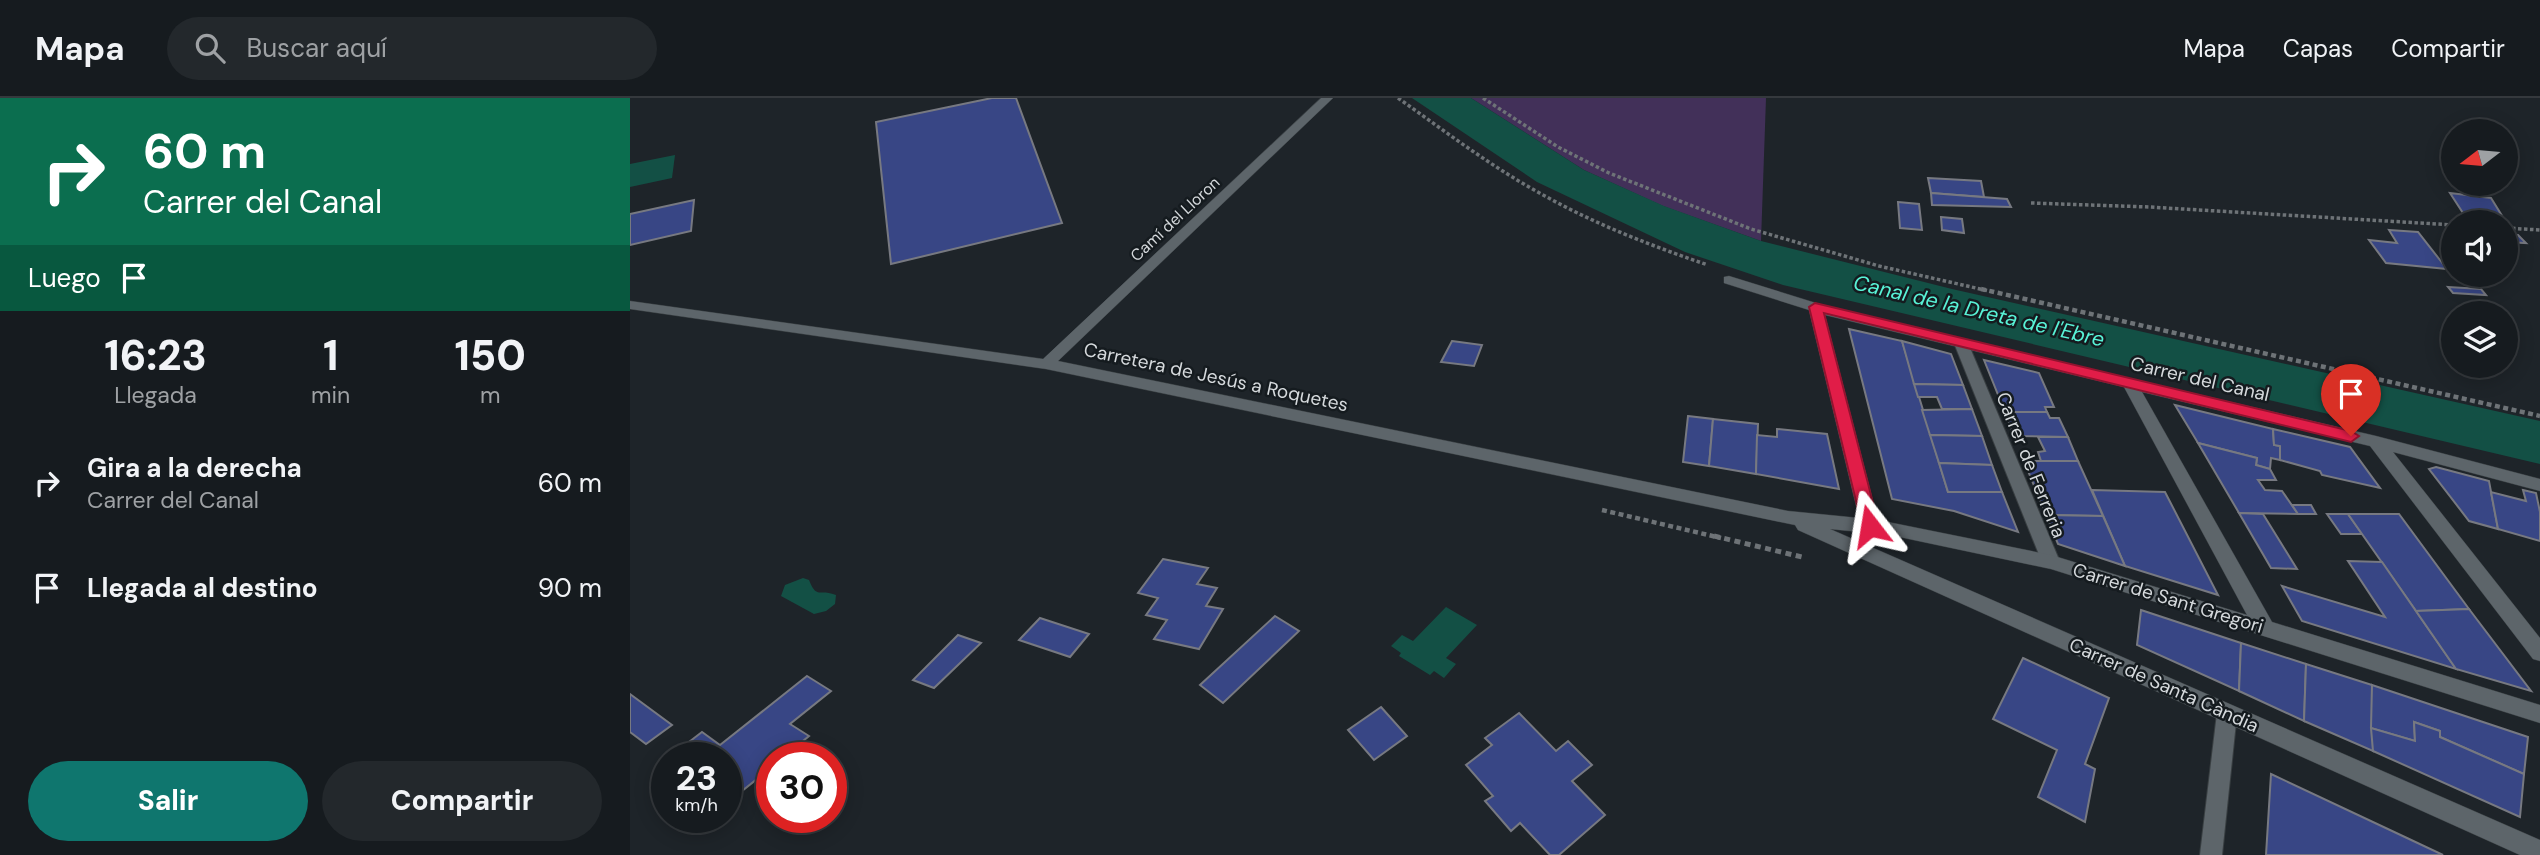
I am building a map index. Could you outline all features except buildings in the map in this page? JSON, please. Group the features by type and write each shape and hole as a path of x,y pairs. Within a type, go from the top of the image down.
{"street":[{"name":"Camí del Lloron","path":"1046,364 1327,98"},
{"name":"Carrer del Canal","path":"1729,280 1815,307 2376,442 2540,485"},
{"name":"Carretera de Jesús a Roquetes","path":"630,305 1046,364 1788,518"},
{"path":"1815,307 1870,526"},
{"path":"2130,384 2264,627"},
{"path":"2376,442 2540,653"},
{"name":"Carrer de Sant Gregori","path":"1788,518 1890,528 2051,562 2540,714"},
{"name":"Carrer de Santa Càndia","path":"1788,518 2540,852"}],"lane":[{"name":"Carrer de Ferreria","path":"1961,343 2051,562"},
{"path":"2211,855 2227,713"}],"path":[{"path":"1398,98 1463,146 1556,202 1633,238 1717,268"},
{"path":"1483,98 1558,147 1609,173 1751,229 1879,266 2540,416"},
{"path":"2031,202 2441,224"},
{"path":"2518,229 2540,230"},
{"path":"1596,508 1804,558"}],"shaded area":[{"path":"1471,98 1766,98 1761,241 1663,206 1584,170"}],"water":[{"name":"Canal de la Dreta de l'Ebre","path":"1412,98 1471,98 1584,170 1664,206 1761,241 1952,289 2540,421 2540,464 1783,285 1685,252 1537,182"},
{"path":"675,155 672,178 630,187 630,164"},
{"path":"803,578 809,580 817,592 836,595 835,604 826,611 814,614 781,596 785,585"},
{"path":"1446,607 1477,625 1446,658 1456,664 1444,678 1434,671 1430,675 1399,656 1401,653 1391,646 1402,635 1413,641"}],"route":[{"path":"1870,526 1815,307 2351,436"}]}
